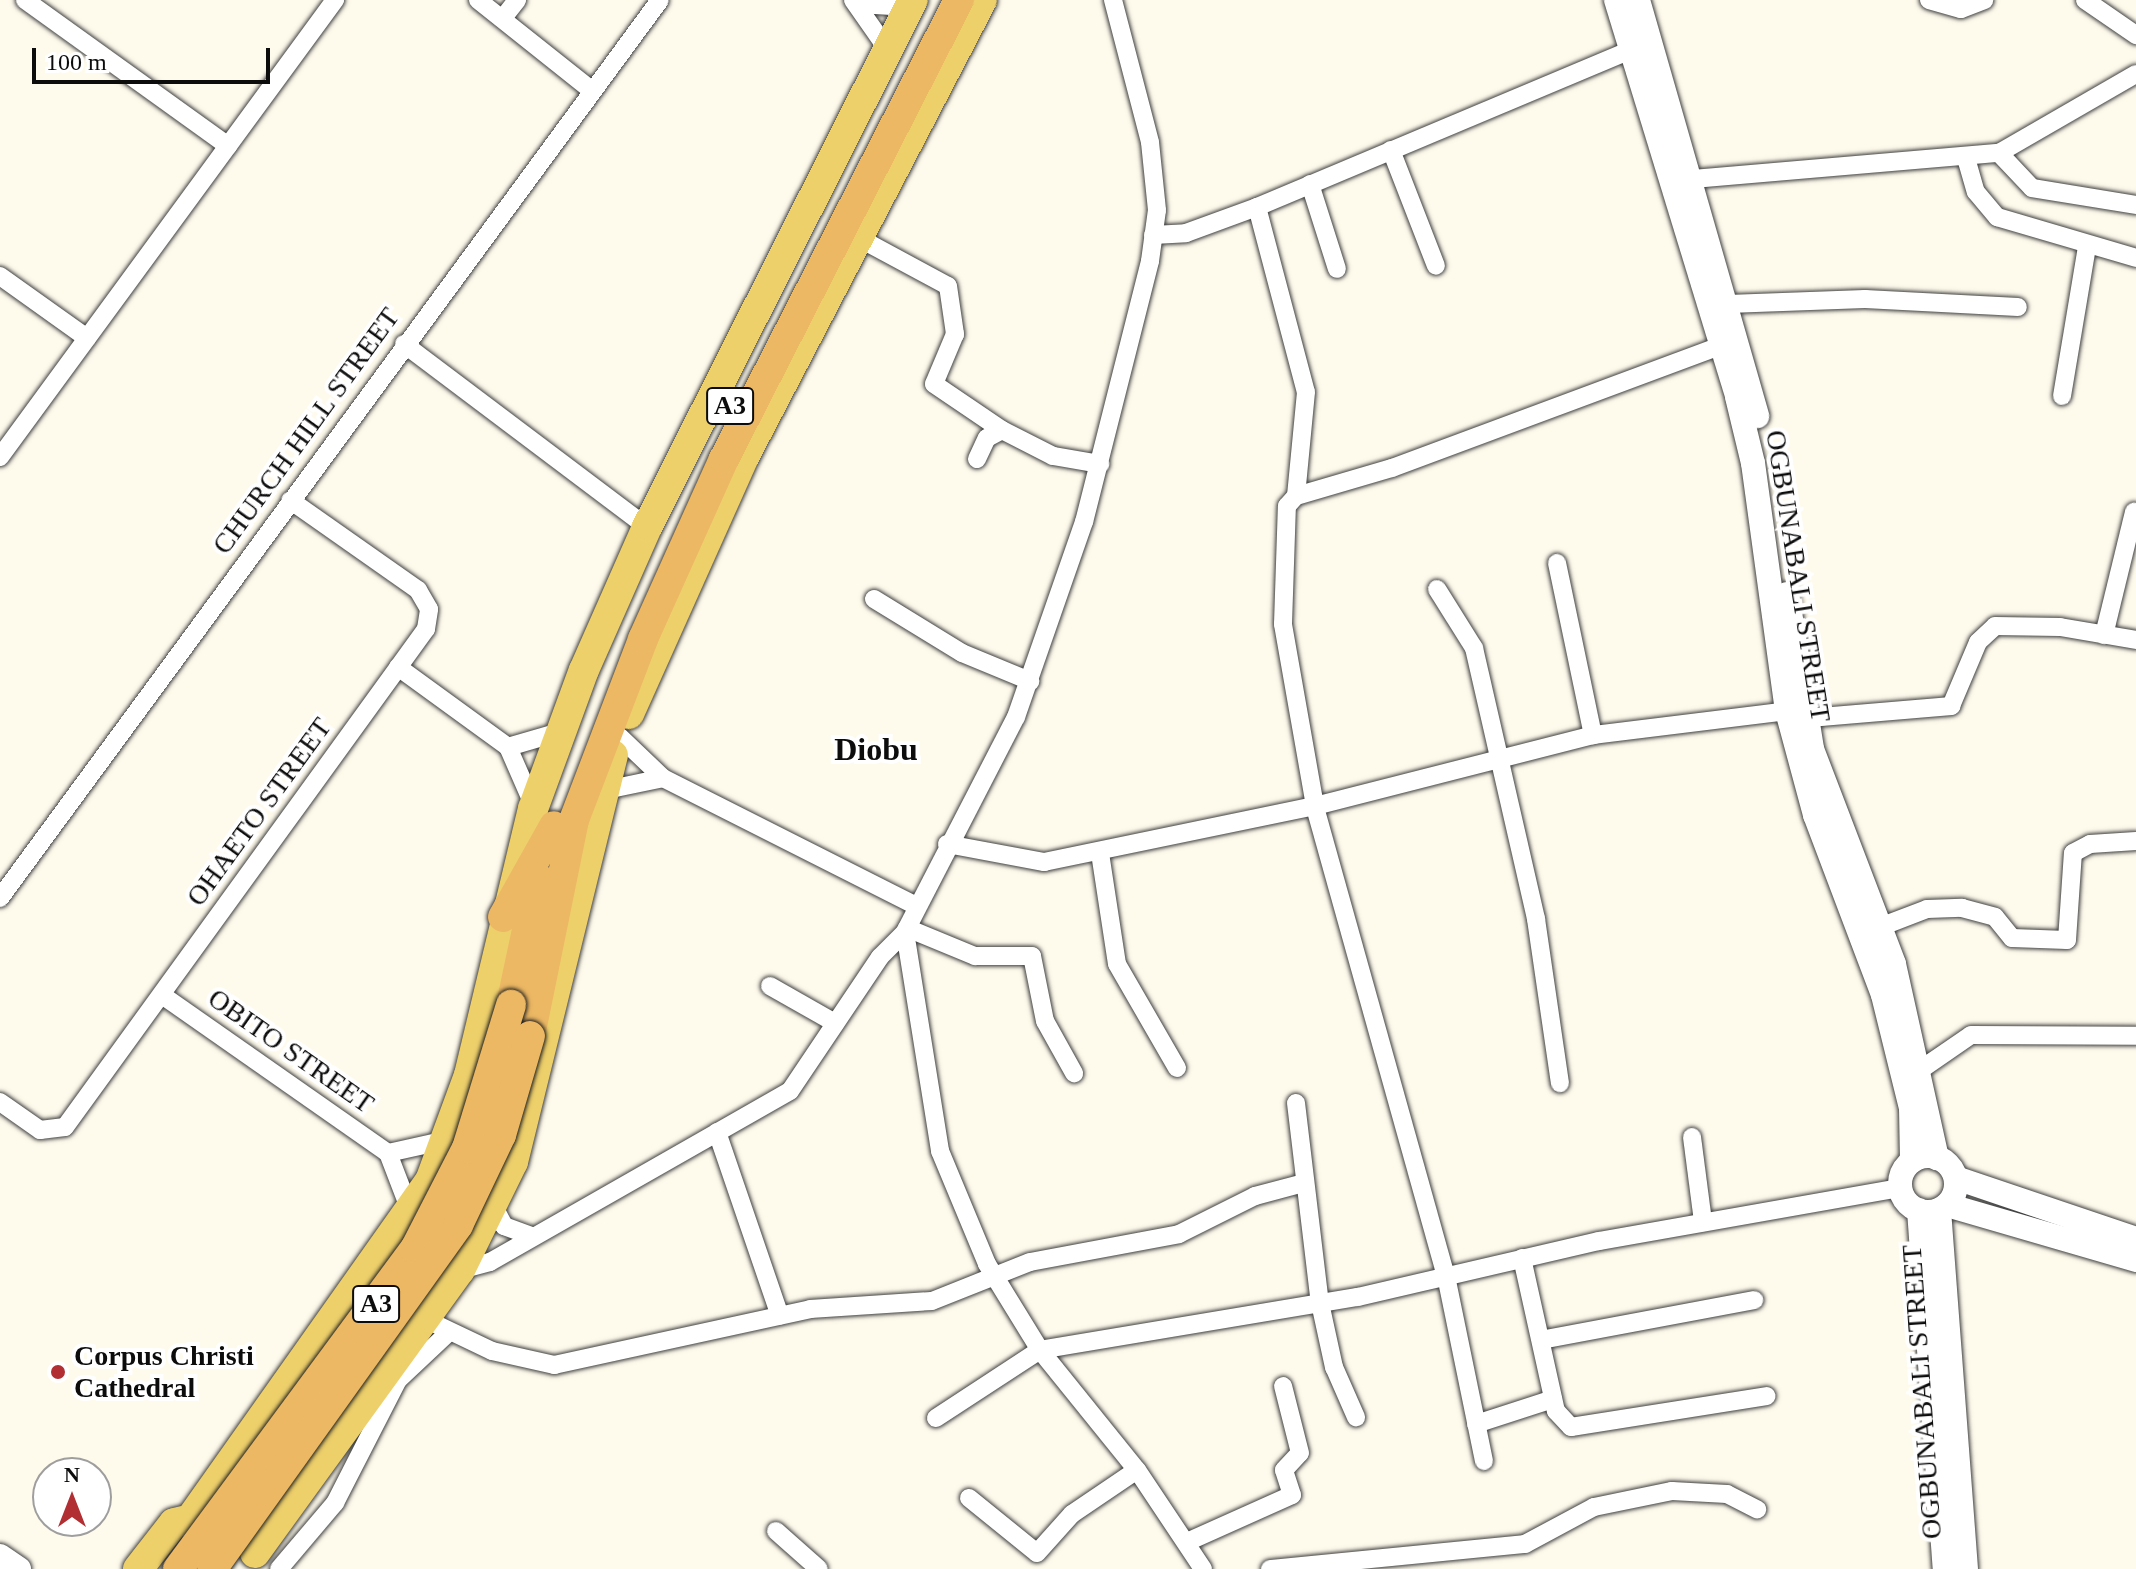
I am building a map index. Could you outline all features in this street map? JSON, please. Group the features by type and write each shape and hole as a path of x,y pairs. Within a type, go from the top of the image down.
{"highway":[{"name":"A3","path":"212,1569 458,1225 501,1135 530,1036 549,916 594,785 703,502 959,0"},
{"name":"A3","path":"178,1569 415,1249 467,1148 511,1005 544,817 650,567 919,2"},
{"path":"566,928 594,785"},
{"path":"503,917 544,817"}],"main road":[{"path":"594,785 620,737 703,542 857,237 982,0"},
{"path":"544,817 559,732 647,527 888,50 919,2"},
{"path":"138,1569 174,1523 194,1514 411,1216 447,1139 503,917"},
{"path":"194,1514 232,1521 262,1564 436,1326 493,1205 529,1118 566,928"}],"street":[{"path":"25,0 228,146"},
{"path":"0,457 335,0"},
{"path":"478,0 591,90"},
{"path":"503,18 517,0"},
{"name":"CHURCH HILL STREET","path":"0,898 404,344 660,0"},
{"path":"460,1270 474,1270 790,1091 835,1023 906,930 1030,681 1100,464 1153,235 1148,127 1113,0"},
{"name":"OGBUNABALI STREET","path":"1616,0 1722,345 1753,463 1801,713 1822,780 1880,927 1923,1068 1937,1158"},
{"name":"OGBUNABALI STREET","path":"1638,0 1749,376 1815,815 1883,995 1911,1108 1912,1161"},
{"path":"1929,0 1961,9 1984,0"},
{"path":"2085,0 2110,8 2136,35"},
{"path":"856,2 919,2"},
{"path":"856,2 888,50"},
{"path":"1153,235 1186,233 1257,207 1631,50"},
{"path":"1693,179 1999,153 2136,74"},
{"path":"1391,150 1436,266"},
{"path":"1999,153 2032,188 2136,205"},
{"path":"1966,158 1976,192 1997,217 2087,247 2136,258"},
{"path":"1310,184 1337,269"},
{"path":"1257,207 1306,392 1296,496 1284,524 1283,624 1315,806 1447,1280 1484,1461"},
{"path":"857,237 948,286 955,334 934,384 1002,430 1053,456 1100,464"},
{"path":"2062,396 2087,247"},
{"path":"0,276 87,338"},
{"path":"1728,304 1865,299 2018,307"},
{"path":"404,344 647,527"},
{"path":"1296,496 1392,468 1722,345"},
{"path":"977,459 987,438 1002,430"},
{"name":"OHAETO STREET","path":"0,1102 40,1130 65,1127 426,629 429,609 418,590 290,500"},
{"path":"2104,635 2134,512"},
{"path":"1557,563 1593,735"},
{"path":"1437,589 1474,648 1536,919 1560,1083"},
{"path":"874,599 962,653 1030,681"},
{"path":"947,844 1024,863 1100,853 1315,806 1593,735 1801,713 1951,706 1978,642 1995,626 2136,640"},
{"path":"398,667 508,747 544,817"},
{"path":"508,747 559,732"},
{"path":"620,737 663,778 916,906"},
{"path":"594,785 663,778"},
{"path":"1880,927 1927,909 1962,908 1995,917 2012,938 2067,940 2073,853 2090,844 2136,841"},
{"path":"1100,853 1117,964 1177,1068"},
{"path":"906,930 975,956 1032,956 1045,1021 1074,1073"},
{"path":"906,930 940,1151 997,1279 1040,1350 1137,1470 1203,1569"},
{"path":"770,986 835,1023"},
{"name":"OBITO STREET","path":"162,995 388,1153"},
{"path":"1923,1068 1971,1035 2136,1036"},
{"path":"1296,1103 1320,1303 1334,1367 1356,1417"},
{"path":"717,1132 780,1316"},
{"path":"1692,1137 1703,1222"},
{"path":"411,1216 405,1181 388,1153 447,1139"},
{"path":"1901,1188 1912,1161 1937,1158 1956,1178 2136,1239"},
{"path":"1935,1208 1956,1178"},
{"path":"436,1326 554,1365 780,1316 932,1301 997,1279 1030,1262 1179,1234 1255,1196 1304,1183"},
{"path":"936,1418 1040,1350 1447,1280 1522,1258 1703,1222 1901,1188 1935,1208 2136,1260"},
{"path":"493,1205 504,1226 531,1236"},
{"name":"OGBUNABALI STREET","path":"1935,1208 1945,1569"},
{"name":"OGBUNABALI STREET","path":"1935,1208 1966,1569"},
{"path":"1522,1258 1553,1399 1562,1422 1580,1428 1679,1405 1767,1396"},
{"path":"1541,1340 1754,1300"},
{"path":"1187,1542 1292,1495 1284,1470 1300,1453 1283,1386"},
{"path":"1476,1424 1553,1399"},
{"path":"969,1498 1037,1553 1072,1514 1137,1470"},
{"path":"1270,1569 1525,1544 1594,1507 1672,1491 1727,1494 1757,1509"},
{"path":"776,1531 819,1569"},
{"path":"0,1556 19,1569"}],"place":[{"name":"Corpus Christi Cathedral","path":"58,1372"}],"district":[{"name":"Diobu","path":"876,749"}]}
